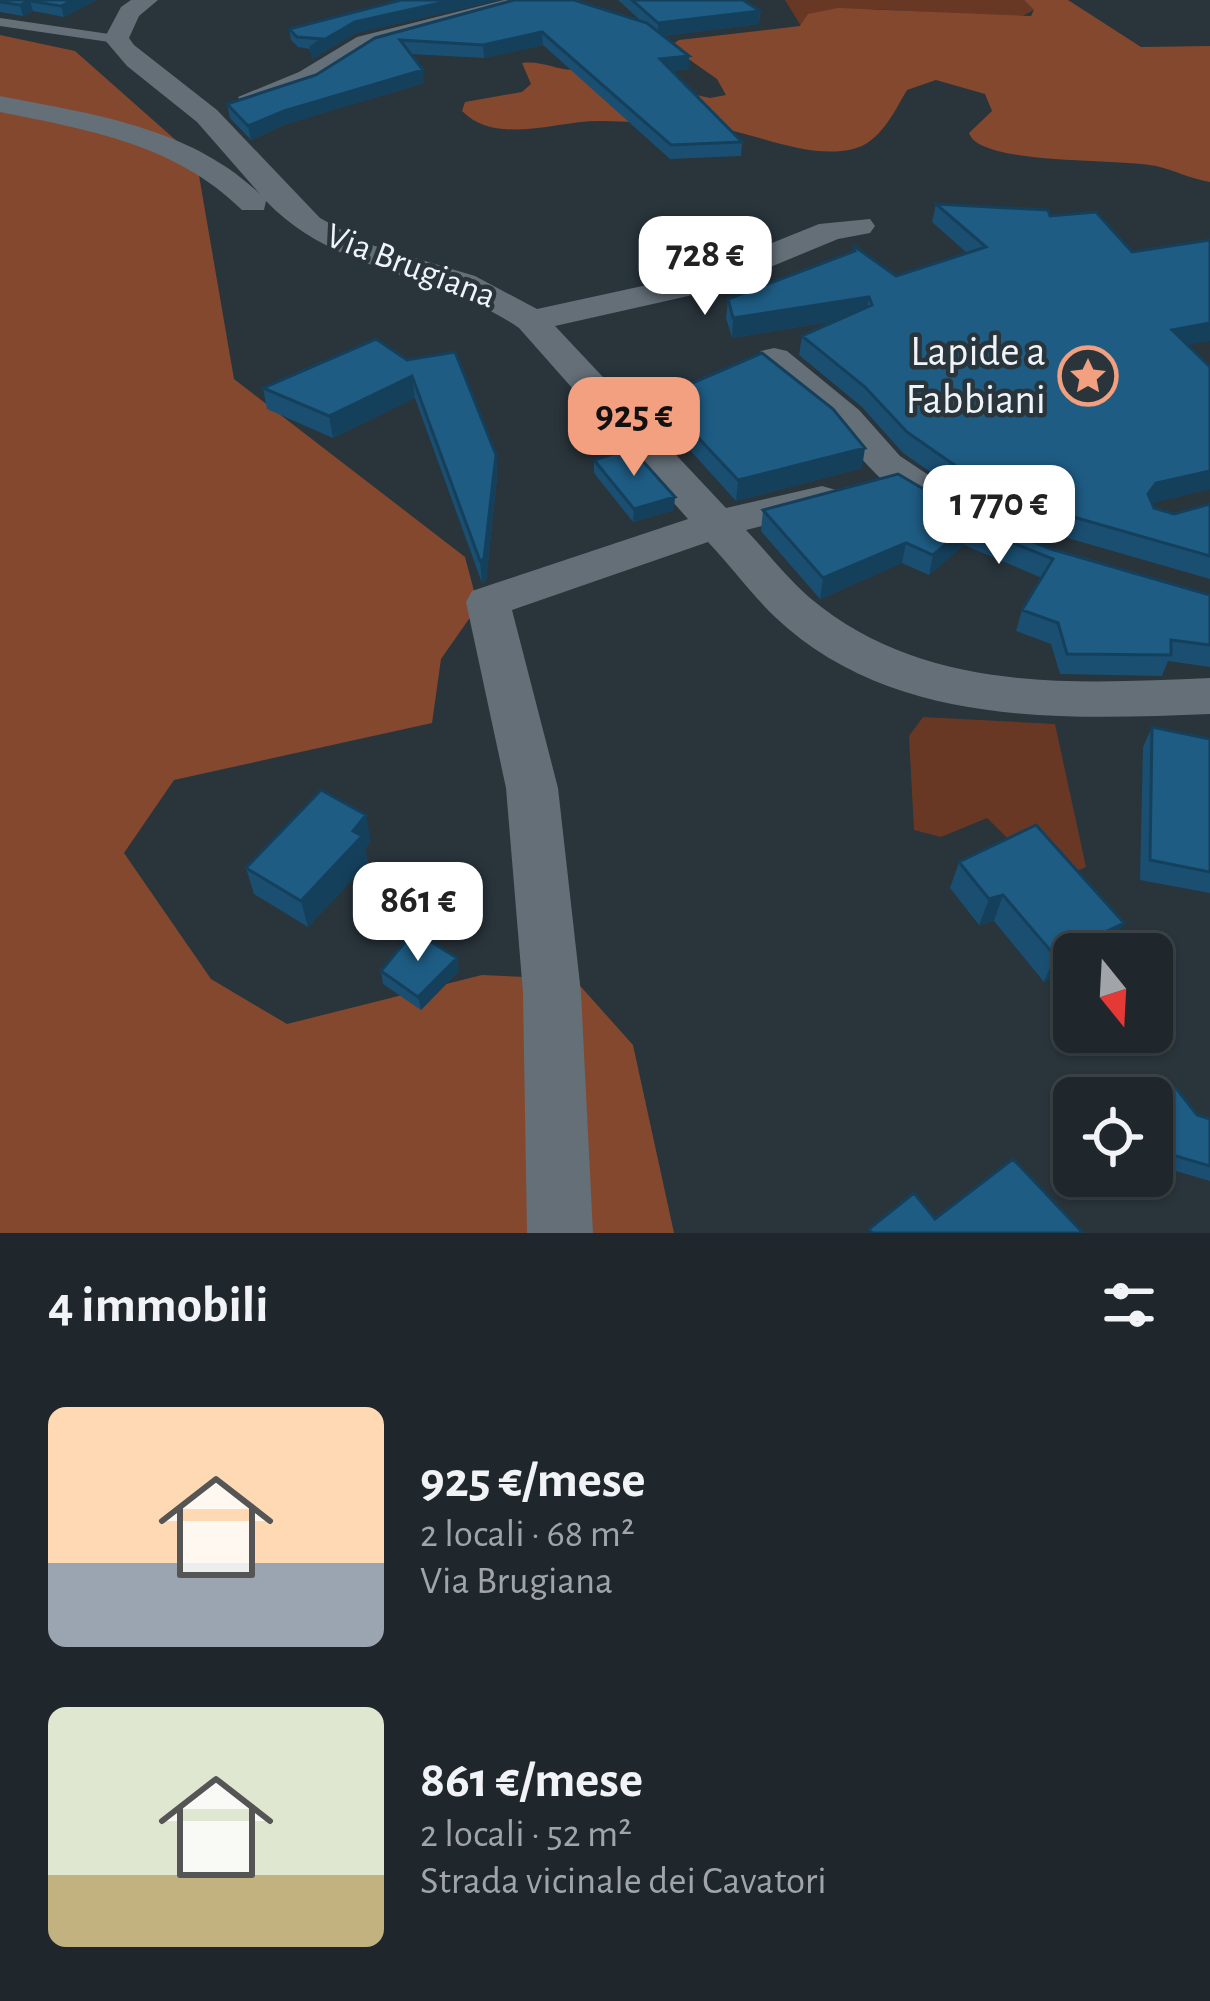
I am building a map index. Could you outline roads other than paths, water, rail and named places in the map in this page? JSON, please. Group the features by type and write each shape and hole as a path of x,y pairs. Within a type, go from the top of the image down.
{"street":[{"path":"116,39 128,12 146,0"},
{"path":"202,112 308,78 366,42 542,1"},
{"name":"Via Brugiana","path":"116,39 202,112 278,201 314,229 355,250 455,275 496,294 531,321 792,607 839,644 898,673 973,692 1210,696"},
{"path":"0,104 152,140 229,175 285,244 319,253 355,250"},
{"path":"531,321 703,284 830,231 859,226"},
{"path":"774,359 846,418 899,476 991,530"},
{"path":"560,1233 552,993 532,788 488,602 720,524 899,476"}],"lane":[{"path":"0,22 116,39"}],"place":[{"name":"Lapide a Fabbiani","path":"1088,376"}]}
